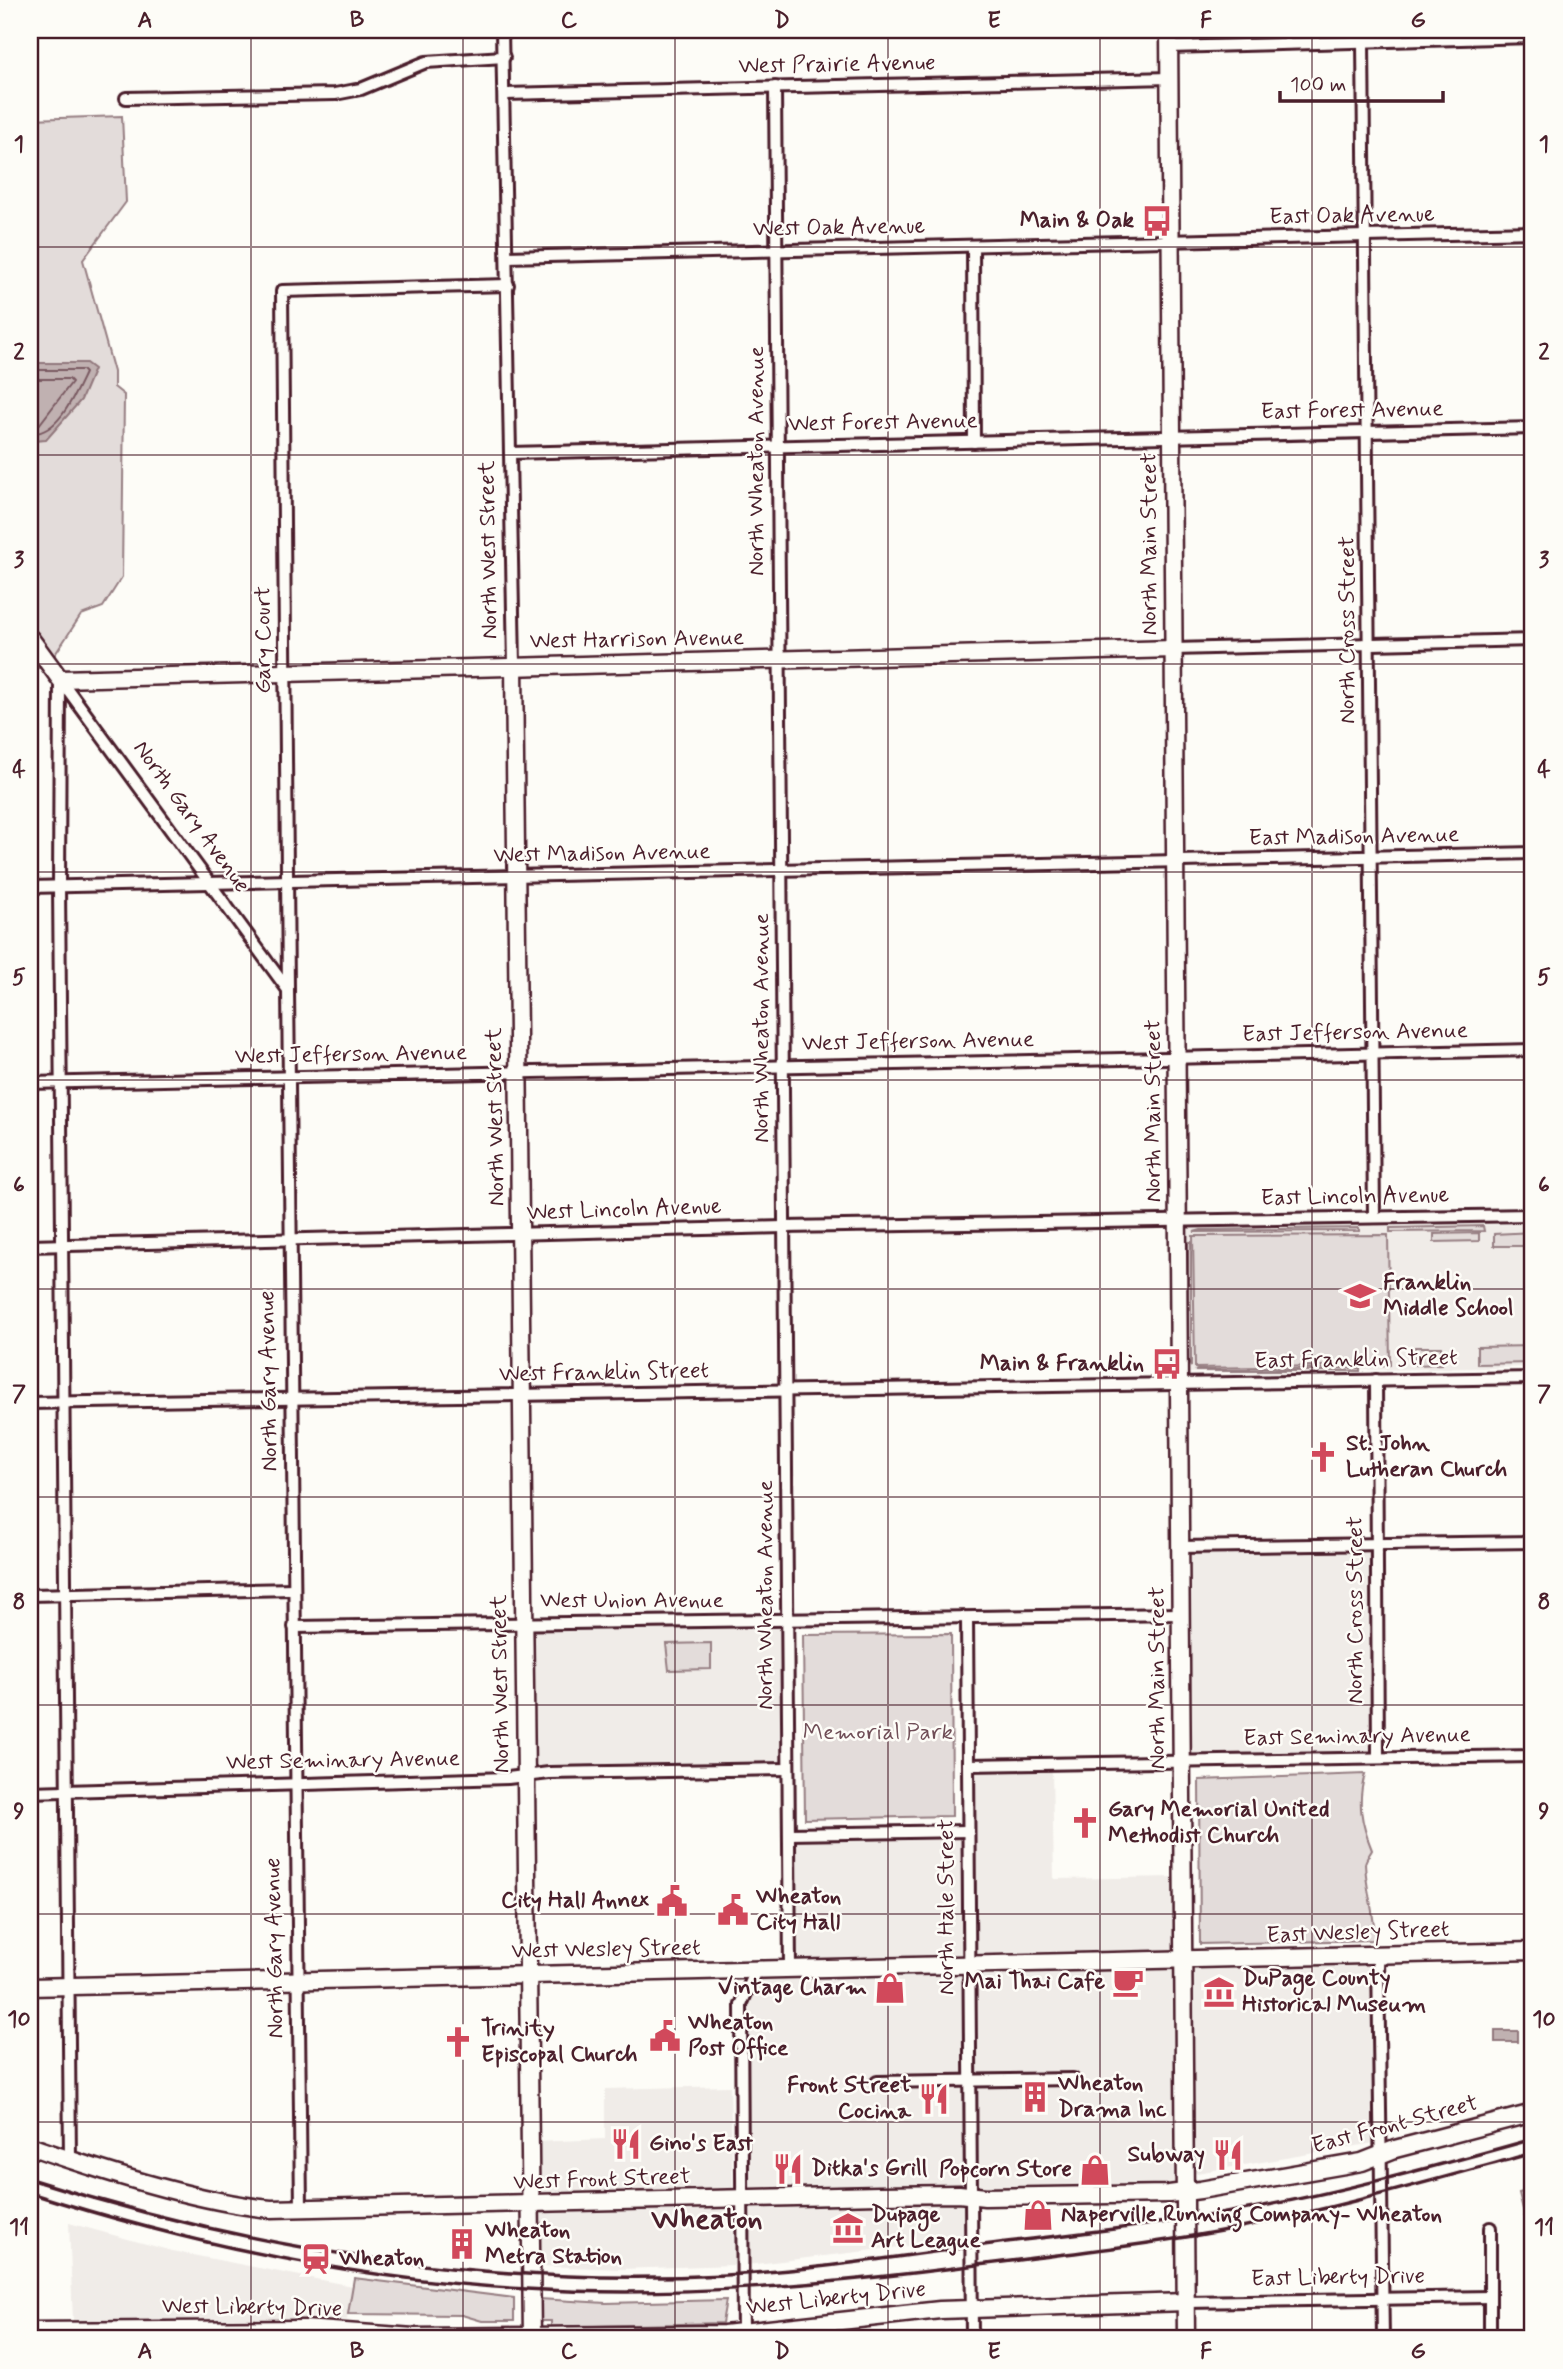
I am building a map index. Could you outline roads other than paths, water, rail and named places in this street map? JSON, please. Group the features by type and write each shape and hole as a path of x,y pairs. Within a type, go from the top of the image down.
{"street":[{"name":"North West Street","path":"502,30 514,665 532,2338"},
{"name":"North Main Street","path":"1169,30 1186,2339"},
{"path":"1336,30 1336,42"},
{"path":"1169,47 1533,37"},
{"name":"North Cross Street","path":"1363,42 1374,1217"},
{"path":"126,98 335,93 361,89 426,62 504,57"},
{"name":"West Prairie Avenue","path":"505,94 1170,78"},
{"name":"North Wheaton Avenue","path":"775,87 790,1969"},
{"name":"East Oak Avenue","path":"1171,241 1533,232"},
{"name":"West Oak Avenue","path":"507,257 1171,241"},
{"path":"973,246 974,442"},
{"name":"Gary Court","path":"288,990 282,290 508,285"},
{"name":"East Forest Avenue","path":"1172,437 1533,428"},
{"name":"West Forest Avenue","path":"510,453 1172,437"},
{"name":"North Gary Avenue","path":"30,638 288,990 300,2209"},
{"path":"1174,649 1533,640"},
{"name":"West Harrison Avenue","path":"60,678 1174,649"},
{"path":"60,678 59,887 70,2160"},
{"name":"East Madison Avenue","path":"1175,862 1533,853"},
{"name":"West Madison Avenue","path":"30,887 1175,862"},
{"name":"East Jefferson Avenue","path":"1177,1058 1533,1050"},
{"name":"West Jefferson Avenue","path":"30,1083 1177,1058"},
{"name":"East Lincoln Avenue","path":"1178,1221 1533,1215"},
{"name":"West Lincoln Avenue","path":"30,1247 784,1227 1178,1221"},
{"name":"East Franklin Street","path":"1179,1384 1533,1378"},
{"name":"North Cross Street","path":"1376,1380 1378,1757"},
{"name":"West Franklin Street","path":"30,1403 521,1397 1179,1384"},
{"path":"1180,1547 1533,1542"},
{"path":"30,1595 294,1589"},
{"name":"West Union Avenue","path":"294,1627 523,1622 787,1622 1181,1614"},
{"name":"North Hale Street","path":"967,1618 972,2339"},
{"name":"East Seminary Avenue","path":"1182,1762 1533,1756"},
{"path":"969,1765 1182,1762"},
{"name":"West Seminary Avenue","path":"30,1792 788,1769"},
{"path":"789,1834 968,1831"},
{"name":"East Wesley Street","path":"1183,1961 1533,1951"},
{"path":"1378,1956 1383,2339"},
{"name":"West Wesley Street","path":"30,1987 1183,1961"},
{"path":"743,2336 741,2005 756,1970"},
{"path":"877,2082 1073,2079"},
{"name":"East Front Street","path":"1185,2192 1362,2162 1533,2113"},
{"name":"West Front Street","path":"30,2146 70,2160 252,2208 1185,2192"},
{"path":"1490,2228 1490,2339"},
{"name":"East Liberty Drive","path":"1186,2302 1490,2297"},
{"name":"West Liberty Drive","path":"30,2330 303,2329 414,2337 532,2338 743,2336 973,2309 1186,2302"}],"water":[{"path":"30,363 86,363 94,369 81,400 46,440 33,441 30,438"},
{"path":"1495,2031 1518,2031 1518,2042 1495,2042"}],"railway":[{"path":"30,2179 200,2226 373,2258 461,2269 548,2275 725,2275 862,2262 1220,2214 1378,2181 1533,2139"},
{"path":"30,2193 151,2228 275,2257 337,2268 526,2289 696,2291 808,2284 921,2272 1191,2236 1339,2205 1533,2153"}],"place":[{"name":"Main & Oak","path":"1157,221"},
{"name":"Franklin Middle School","path":"1360,1296"},
{"name":"Main & Franklin","path":"1167,1364"},
{"name":"St. John Lutheran Church","path":"1323,1457"},
{"name":"Gary Memorial United Methodist Church","path":"1085,1823"},
{"name":"City Hall Annex","path":"672,1901"},
{"name":"Wheaton City Hall","path":"733,1910"},
{"name":"Mai Thai Cafe","path":"1128,1982"},
{"name":"Vintage Charm","path":"890,1988"},
{"name":"DuPage County Historical Museum","path":"1219,1992"},
{"name":"Wheaton Post Office","path":"665,2036"},
{"name":"Trinity Episcopal Church","path":"458,2042"},
{"name":"Wheaton Drama Inc","path":"1035,2097"},
{"name":"Front Street Cocina","path":"934,2099"},
{"name":"Gino's East","path":"626,2144"},
{"name":"Subway","path":"1228,2155"},
{"name":"Ditka's Grill","path":"788,2169"},
{"name":"Popcorn Store","path":"1095,2170"},
{"name":"Naperville Running Company- Wheaton","path":"1038,2215"},
{"name":"Dupage Art League","path":"848,2228"},
{"name":"Wheaton Metra Station","path":"462,2244"},
{"name":"Wheaton","path":"316,2259"}],"district":[{"name":"Wheaton","path":"707,2219"}],"park label":[{"name":"Memorial Park","path":"878,1733"}]}
